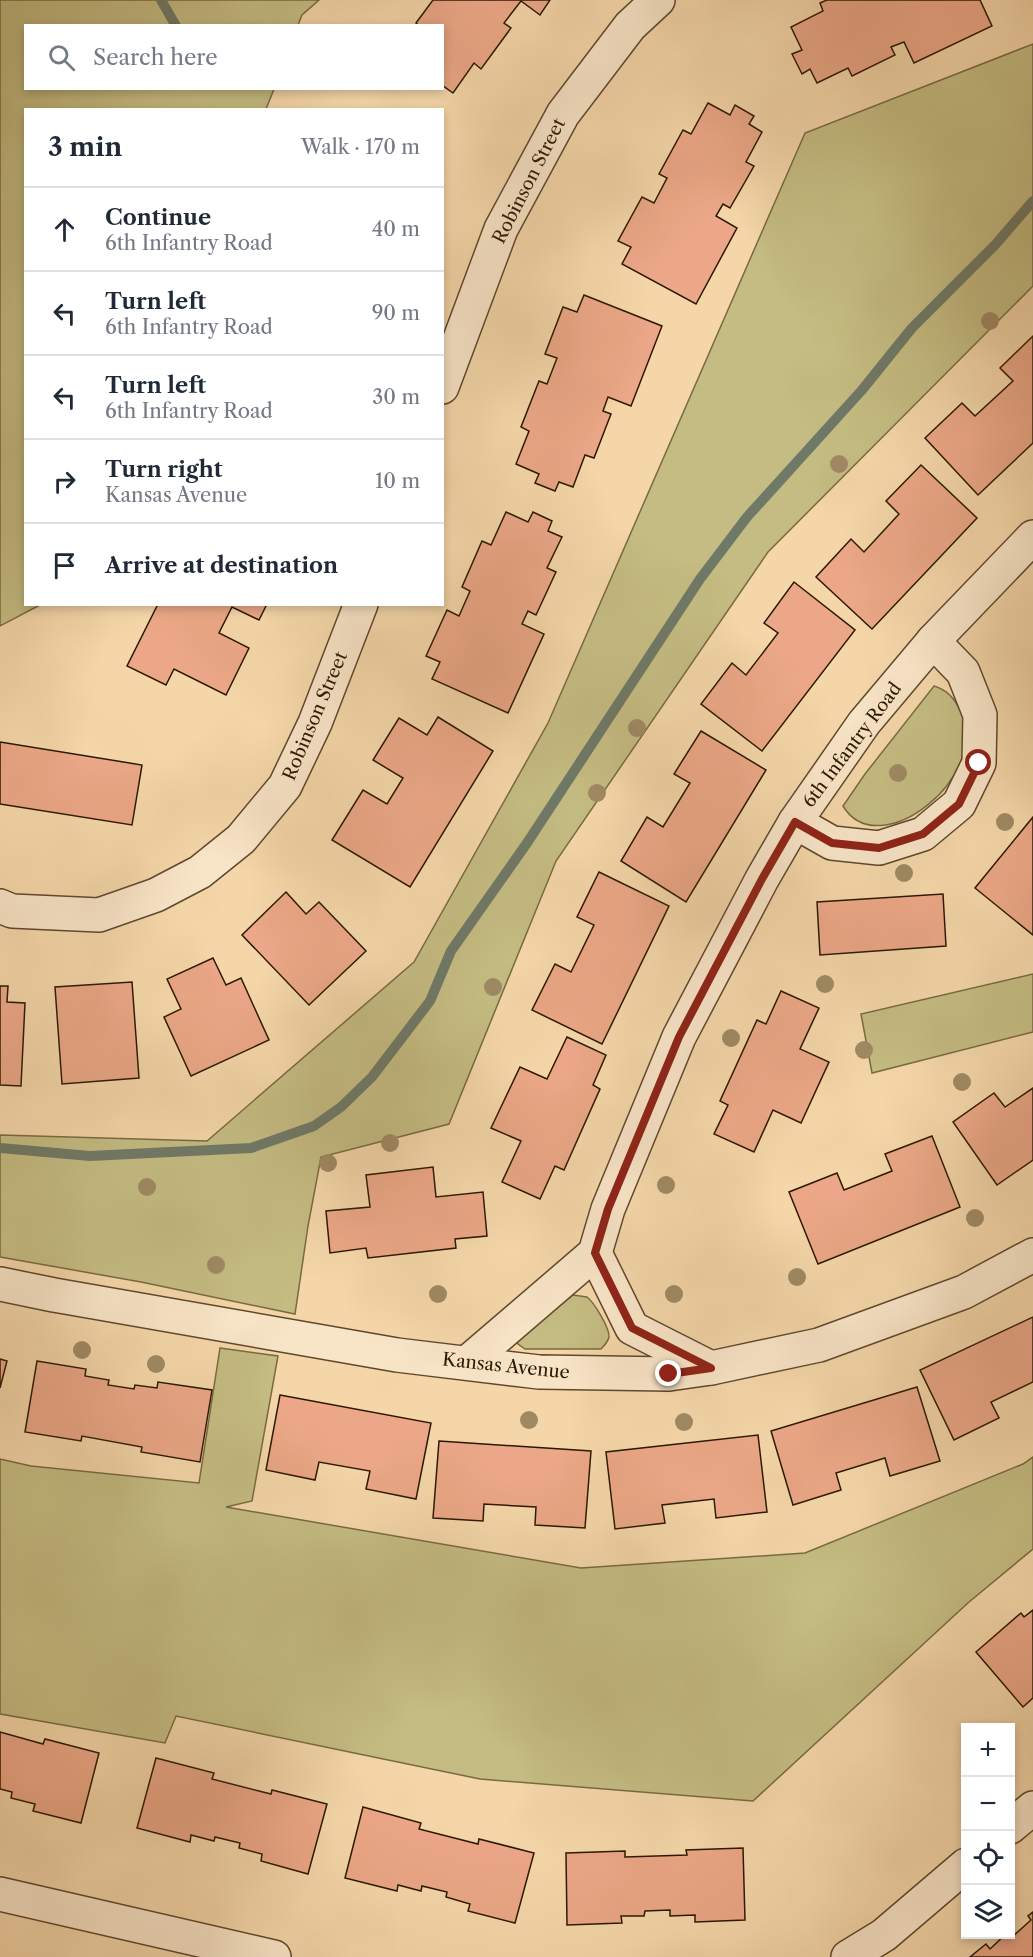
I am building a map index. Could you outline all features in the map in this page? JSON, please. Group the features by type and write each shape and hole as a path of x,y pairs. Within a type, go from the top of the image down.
{"street":[{"name":"Robinson Street","path":"444,382 501,229 563,114 630,26 658,0"},
{"name":"6th Infantry Road","path":"595,1253 608,1209 679,1037 762,879 795,822 864,723 933,641 1033,537"},
{"name":"Robinson Street","path":"0,906 12,911 99,915 156,894 200,872 241,839 285,786 315,723 360,606"},
{"name":"6th Infantry Road","path":"795,822 832,843 879,848 923,834 959,804 979,763 980,715 963,672 933,641"},
{"path":"468,1362 595,1253 632,1328 711,1368"},
{"name":"Kansas Avenue","path":"0,1284 397,1355 539,1372 669,1374 711,1368 819,1345 964,1293 1033,1255"},
{"path":"1015,1824 1033,1808"},
{"path":"848,1957 884,1935 961,1869"},
{"path":"0,1894 274,1957"}],"shaded area":[{"path":"0,0 319,0 302,15 298,24 24,24 24,90 274,90 266,108 24,108 24,606 38,606 0,626"},
{"path":"1033,44 1033,286 768,552 556,861 449,1124 321,1157 295,1314 141,1282 0,1257 0,1135 207,1141 414,962 548,723 805,133"},
{"path":"934,686 950,695 960,710 966,735 961,761 947,785 928,805 905,819 881,825 860,822 843,806 865,774"},
{"path":"1033,974 1033,1032 872,1073 861,1014"},
{"path":"573,1295 587,1297 594,1304 604,1322 609,1337 601,1349 525,1349 518,1344 517,1341 522,1335"},
{"path":"220,1348 278,1356 252,1501 226,1507 581,1568 805,1553 1023,1464 1033,1457 1033,1549 969,1602 753,1801 480,1779 176,1716 165,1743 0,1714 0,1459 31,1466 199,1483"}],"building":[{"path":"433,0 550,0 540,15 521,1 504,23 511,28 481,69 474,63 453,93 444,86 444,24 416,23"},
{"path":"827,0 980,0 992,26 914,63 904,42 891,47 895,55 852,76 848,68 817,83 810,69 802,74 792,54 802,50 791,27 823,11 820,3"},
{"path":"708,103 730,115 735,105 754,116 749,124 762,132 746,162 754,166 730,208 723,204 716,216 737,228 696,304 622,264 631,247 618,241 642,197 654,203 667,178 659,174 683,130 691,134"},
{"path":"584,295 662,326 631,406 608,397 603,411 611,414 594,458 585,455 573,487 559,482 555,491 535,483 539,474 516,464 529,431 521,427 539,381 547,384 557,358 545,354 563,307 577,312"},
{"path":"1033,336 1033,443 978,495 925,438 962,403 975,416 1013,381 1000,368"},
{"path":"921,465 977,518 872,629 816,577 851,539 864,552 899,514 886,501"},
{"path":"506,512 528,522 533,512 552,521 548,531 562,537 547,568 556,572 536,615 528,611 522,624 544,634 508,713 432,679 440,662 426,656 447,610 459,616 470,591 462,587 482,541 491,545"},
{"path":"794,582 855,630 762,751 701,704 732,663 746,675 778,633 764,623"},
{"path":"157,606 266,606 259,620 232,607 219,633 249,648 226,695 174,669 166,685 127,666"},
{"path":"438,717 493,751 410,887 332,840 363,790 387,804 403,778 373,760 399,718 427,735"},
{"path":"701,731 766,770 686,902 621,861 647,817 663,827 690,783 674,774"},
{"path":"0,742 142,765 132,825 0,804"},
{"path":"1033,817 1033,935 975,888"},
{"path":"599,872 669,906 602,1044 532,1010 555,964 571,972 594,925 577,917"},
{"path":"286,892 306,914 319,902 366,951 309,1005 242,935"},
{"path":"943,894 946,946 820,955 817,902"},
{"path":"213,958 226,985 241,978 269,1040 191,1076 164,1017 181,1009 167,979"},
{"path":"132,982 139,1078 62,1084 55,987"},
{"path":"0,986 8,986 7,1002 25,1003 21,1086 0,1085"},
{"path":"781,991 819,1008 800,1049 829,1062 801,1123 773,1110 754,1152 714,1134 728,1105 720,1101 757,1020 766,1024"},
{"path":"567,1037 606,1055 593,1085 600,1089 564,1170 555,1166 540,1199 502,1182 521,1141 491,1128 520,1067 547,1079"},
{"path":"1033,1088 1033,1160 997,1185 953,1122 994,1093 1005,1107"},
{"path":"932,1136 960,1207 818,1264 789,1192 837,1173 844,1190 892,1171 885,1154"},
{"path":"433,1167 436,1197 483,1192 487,1236 455,1239 456,1248 368,1258 366,1248 330,1253 326,1211 370,1207 366,1175"},
{"path":"1033,1317 1033,1382 991,1402 999,1418 954,1440 920,1370"},
{"path":"0,1359 7,1361 0,1388"},
{"path":"37,1361 86,1369 85,1376 109,1380 108,1385 134,1389 135,1385 157,1388 158,1382 212,1390 200,1462 141,1452 142,1447 82,1436 81,1441 25,1432"},
{"path":"917,1387 940,1461 890,1476 885,1458 836,1473 841,1490 793,1505 771,1431"},
{"path":"280,1395 431,1423 416,1499 366,1489 370,1471 319,1462 315,1480 266,1470"},
{"path":"758,1435 767,1512 716,1518 714,1499 662,1505 665,1523 615,1529 606,1452"},
{"path":"439,1441 591,1451 585,1528 535,1525 536,1507 484,1504 483,1521 433,1518"},
{"path":"1033,1610 1033,1698 1023,1707 976,1652 1021,1613 1024,1617"},
{"path":"0,1732 43,1744 45,1739 99,1753 81,1823 33,1811 35,1804 11,1798 12,1792 0,1789"},
{"path":"156,1758 214,1773 212,1779 271,1794 272,1790 327,1804 308,1874 261,1861 262,1854 239,1848 240,1843 215,1837 214,1841 191,1835 190,1842 137,1828"},
{"path":"363,1807 421,1823 419,1829 478,1844 479,1839 534,1853 515,1923 468,1911 470,1904 446,1897 447,1892 422,1886 421,1891 398,1885 397,1891 345,1878"},
{"path":"743,1848 745,1920 695,1922 695,1915 670,1916 670,1910 645,1911 644,1916 621,1916 622,1923 567,1925 566,1853 625,1851 625,1857 687,1855 686,1850"},
{"path":"1033,1912 1033,1957 970,1957 986,1944 990,1949 1001,1939 1015,1939 1015,1934 1031,1920 1028,1916"}],"waterway":[{"path":"161,0 175,24"},
{"path":"0,1148 90,1156 251,1148 314,1126 341,1107 372,1077 430,1001 451,951 527,843 700,579 747,517 862,390 912,328 995,245 1033,201"}],"route":[{"path":"669,1374 711,1368 632,1328 595,1253 608,1209 679,1037 762,879 795,822 832,843 879,848 923,834 959,804 979,763"}]}
